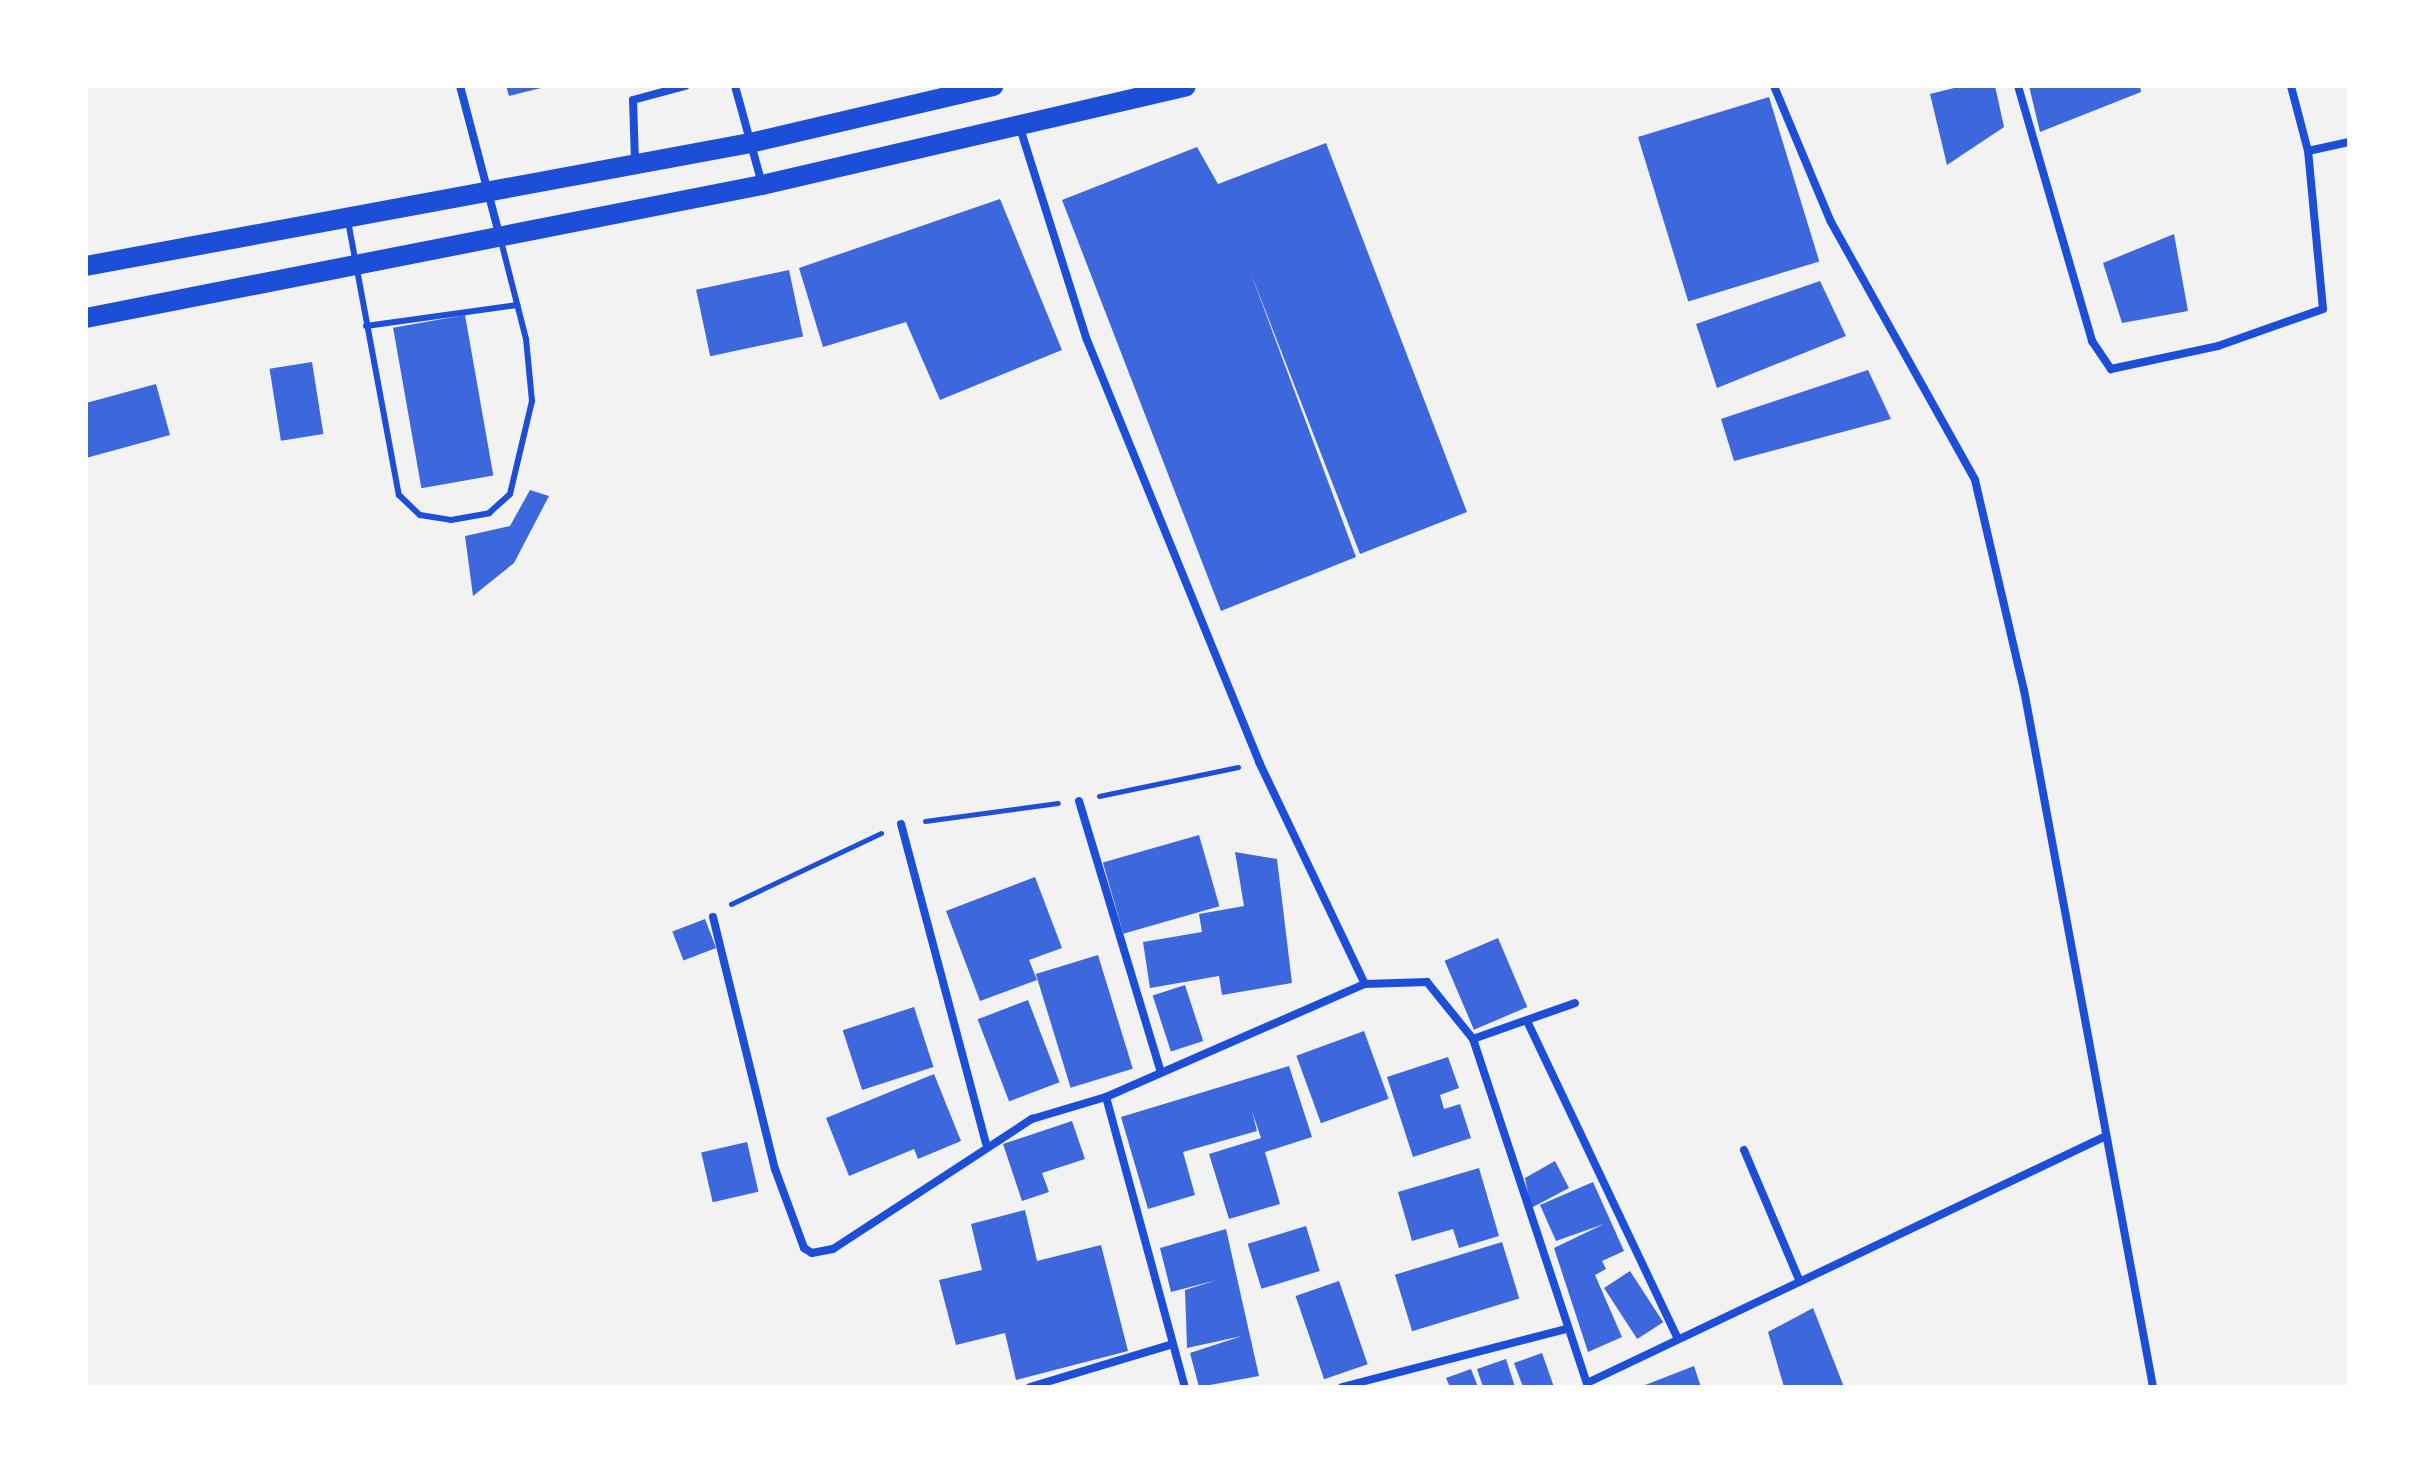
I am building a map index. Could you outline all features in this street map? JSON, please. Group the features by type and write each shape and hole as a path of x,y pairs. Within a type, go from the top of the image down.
{"main road":[{"path":"86,266 486,187 750,143 993,86"},
{"path":"86,318 499,234 762,185 1020,128 1186,86"}],"street":[{"path":"460,86 499,234"},
{"path":"635,163 627,108 642,96 685,86"},
{"path":"735,86 762,185"},
{"path":"1774,86 1831,222 1975,480 2024,690 2153,1387"},
{"path":"2018,86 2092,341 2100,364 2111,369 2218,346 2323,309 2308,151 2291,86"},
{"path":"1020,128 1087,340 1157,505 1220,670 1259,762 1365,984"},
{"path":"2308,151 2349,142"},
{"path":"1079,801 1160,1070"},
{"path":"901,824 986,1143"},
{"path":"713,917 764,1132 804,1248 833,1249 986,1143 1056,1109 1106,1097 1160,1070 1365,984 1427,982 1473,1039 1566,1329 1587,1385 2106,1136"},
{"path":"1473,1039 1575,1003"},
{"path":"1527,1021 1678,1339"},
{"path":"1106,1097 1185,1387"},
{"path":"1744,1150 1800,1282"},
{"path":"1342,1387 1566,1329"},
{"path":"1030,1387 1173,1344"}],"lane":[{"path":"347,214 399,495 420,515 451,520 489,513 510,494 532,401 518,305 499,234"},
{"path":"366,326 518,305"}],"path":[{"path":"713,917 901,824 1079,801 1259,762"}],"building":[{"path":"506,86 545,86 545,87 509,96"},
{"path":"1962,86 1995,86 2004,127 1947,165 1930,94"},
{"path":"2029,86 2140,86 2141,92 2040,132"},
{"path":"1769,97 1819,261 1688,302 1638,137"},
{"path":"1326,143 1467,512 1360,554 1250,271 1356,557 1221,611 1062,200 1197,147 1218,184"},
{"path":"1000,199 1062,350 940,400 906,322 823,347 799,268"},
{"path":"2174,234 2188,311 2122,323 2103,263"},
{"path":"789,270 803,337 710,356 696,290"},
{"path":"1820,281 1846,336 1717,388 1696,324"},
{"path":"465,315 493,476 421,488 393,328"},
{"path":"312,362 323,434 281,441 270,369"},
{"path":"1868,370 1891,419 1734,461 1721,419"},
{"path":"156,384 170,435 86,458 86,403"},
{"path":"530,490 549,496 514,563 473,596 465,536 510,526"},
{"path":"1199,835 1219,906 1123,934 1103,863"},
{"path":"1235,852 1277,859 1292,983 1222,995 1219,976 1150,988 1143,942 1202,932 1199,914 1244,906"},
{"path":"1035,877 1062,948 1029,960 1037,980 980,1001 946,911"},
{"path":"705,919 716,948 683,960 672,932"},
{"path":"1498,938 1527,1007 1474,1030 1445,961"},
{"path":"1098,955 1133,1069 1071,1088 1036,974"},
{"path":"1185,985 1203,1041 1171,1052 1153,996"},
{"path":"1028,1000 1060,1082 1009,1102 978,1019"},
{"path":"914,1007 933,1067 862,1090 843,1030"},
{"path":"1364,1031 1389,1099 1321,1123 1296,1056"},
{"path":"1448,1057 1459,1088 1440,1095 1444,1109 1460,1104 1471,1138 1413,1157 1387,1077"},
{"path":"1289,1066 1312,1137 1265,1152 1280,1204 1229,1219 1209,1154 1261,1138 1252,1111 1257,1131 1183,1152 1195,1195 1148,1209 1121,1117"},
{"path":"934,1074 961,1141 918,1159 914,1149 849,1176 826,1118"},
{"path":"1072,1121 1085,1159 1042,1173 1049,1192 1022,1201 1003,1144"},
{"path":"747,1142 758,1192 713,1202 701,1153"},
{"path":"1555,1161 1569,1188 1531,1208 1525,1178"},
{"path":"1479,1168 1499,1236 1459,1248 1453,1229 1412,1241 1398,1192"},
{"path":"1593,1182 1624,1251 1602,1261 1606,1269 1595,1275 1622,1337 1588,1352 1554,1248 1604,1224 1556,1241 1540,1205"},
{"path":"1025,1210 1037,1261 1101,1245 1128,1351 1016,1380 1005,1333 956,1345 939,1280 982,1270 971,1224"},
{"path":"1306,1226 1320,1271 1261,1289 1248,1244"},
{"path":"1226,1229 1259,1376 1199,1387 1190,1353 1242,1336 1187,1348 1185,1290 1217,1280 1171,1292 1160,1248"},
{"path":"1502,1242 1519,1298 1412,1331 1395,1275"},
{"path":"1630,1271 1663,1322 1637,1339 1604,1288"},
{"path":"1339,1281 1368,1364 1324,1379 1296,1296"},
{"path":"1813,1308 1844,1387 1784,1387 1768,1332"},
{"path":"1542,1353 1554,1387 1523,1387 1514,1363"},
{"path":"1506,1359 1515,1387 1483,1387 1477,1369"},
{"path":"1694,1366 1701,1387 1640,1387"},
{"path":"1471,1369 1478,1387 1450,1387 1446,1378"}]}
